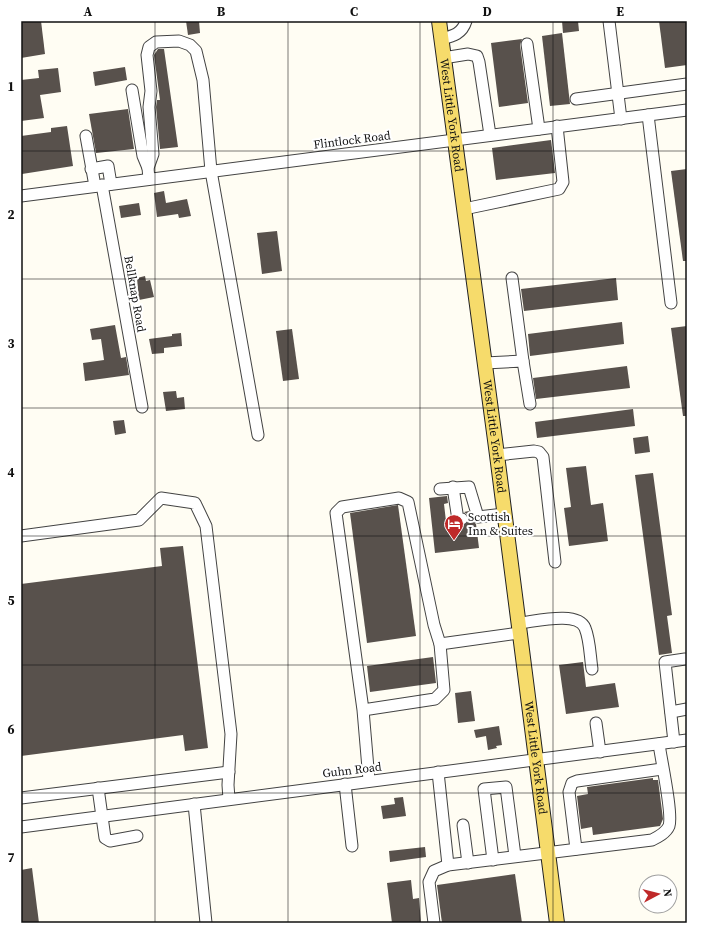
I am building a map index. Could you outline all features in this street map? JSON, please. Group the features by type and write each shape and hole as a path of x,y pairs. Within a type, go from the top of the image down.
{"main road":[{"name":"West Little York Road","path":"439,21 557,923"}],"street":[{"path":"441,39 458,34 465,26 466,21"},
{"path":"609,21 621,119"},
{"path":"149,173 153,154 149,107 151,91 147,55 149,47 156,42 179,41 190,45 196,51 203,80 211,171 258,435"},
{"path":"527,44 539,129"},
{"path":"443,58 468,54 477,56 490,135"},
{"path":"576,99 687,84"},
{"path":"132,90 142,149 149,173"},
{"name":"Flintlock Road","path":"21,196 102,185 149,173 211,171 687,110"},
{"path":"648,115 671,303"},
{"path":"464,209 559,189 563,182 557,126"},
{"path":"86,136 91,169 102,185"},
{"path":"91,169 108,166 102,185"},
{"name":"Bellknap Road","path":"102,185 142,407"},
{"path":"512,278 530,404"},
{"path":"484,363 523,361"},
{"path":"497,456 534,451 539,452 543,457 555,562"},
{"path":"440,489 463,486 470,488 477,517 504,514"},
{"path":"453,487 458,520 462,519"},
{"path":"21,536 139,520 161,498 195,503 206,526 231,734 229,799"},
{"path":"363,710 435,699 444,690 440,644 434,625 408,502 399,498 342,507 336,513 363,710 369,780"},
{"path":"440,644 568,618 579,620 585,628 592,668"},
{"path":"674,742 665,662 684,659"},
{"path":"671,712 687,710"},
{"path":"596,723 600,752"},
{"name":"Guhn Road","path":"21,827 369,780 687,740"},
{"path":"434,923 429,882 434,870 448,865 652,840 662,835 669,826 669,811 659,744"},
{"path":"576,850 569,792 572,783 577,780 662,769"},
{"path":"21,798 229,772"},
{"path":"438,772 448,865"},
{"path":"345,784 352,846"},
{"path":"493,860 484,789 506,787 515,856"},
{"path":"98,788 105,838 107,841 137,836"},
{"path":"194,804 206,923"},
{"path":"463,825 468,863"}],"building":[{"path":"21,21 41,21 45,54 21,58"},
{"path":"186,21 199,21 200,33 188,35"},
{"path":"562,21 578,21 579,31 563,33"},
{"path":"659,21 687,21 687,65 665,68"},
{"path":"562,33 570,104 550,106 542,36"},
{"path":"522,39 520,45 528,103 499,107 491,43"},
{"path":"158,49 164,49 178,147 160,149 156,107 157,100 160,100 154,55"},
{"path":"125,67 127,80 95,86 93,72"},
{"path":"58,68 61,92 40,95 44,118 21,121 21,80 39,78 38,70"},
{"path":"128,109 134,149 96,153 89,114"},
{"path":"67,126 73,166 22,174 21,136 51,132 51,128"},
{"path":"551,140 555,173 496,180 492,148"},
{"path":"687,169 687,261 683,261 671,171"},
{"path":"164,191 166,203 187,199 191,216 179,218 178,214 157,217 154,193"},
{"path":"139,203 141,215 121,218 119,206"},
{"path":"277,231 282,271 262,274 257,233"},
{"path":"145,276 146,281 150,280 154,297 139,300 137,278"},
{"path":"616,278 618,300 524,311 521,289"},
{"path":"622,322 624,344 530,356 528,334"},
{"path":"115,325 121,358 126,357 129,375 85,381 83,363 104,360 101,339 92,340 90,329"},
{"path":"687,326 687,416 683,416 671,328"},
{"path":"292,329 299,379 283,381 276,331"},
{"path":"181,333 182,346 164,348 164,353 152,354 149,339 172,336 172,334"},
{"path":"627,366 630,388 536,399 533,378"},
{"path":"176,391 177,398 184,397 185,409 166,411 163,392"},
{"path":"633,409 635,426 537,438 535,422"},
{"path":"124,420 126,433 115,435 113,421"},
{"path":"648,436 650,452 635,454 633,438"},
{"path":"586,466 591,505 603,503 608,541 569,546 564,508 571,507 566,468"},
{"path":"653,473 672,615 667,616 672,653 659,655 635,475"},
{"path":"447,496 448,503 444,504 447,530 463,528 463,526 469,521 467,514 464,512 469,511 471,519 476,524 479,548 435,553 429,498"},
{"path":"398,505 416,636 367,643 350,513"},
{"path":"183,546 208,748 185,751 183,735 21,756 21,584 162,566 160,548"},
{"path":"433,657 436,683 370,692 367,666"},
{"path":"583,662 586,687 615,683 619,707 566,714 559,665"},
{"path":"471,691 475,721 458,723 455,693"},
{"path":"499,726 502,745 488,750 486,736 476,738 474,730"},
{"path":"653,778 653,780 658,780 663,819 660,826 593,835 592,827 581,829 577,796 588,794 587,787"},
{"path":"403,797 406,816 383,819 381,806 395,804 394,798"},
{"path":"425,847 426,857 390,862 389,851"},
{"path":"32,868 39,923 21,923 21,870"},
{"path":"515,874 522,923 442,923 437,885"},
{"path":"411,880 413,899 419,898 421,923 392,923 387,883"}],"place":[{"name":"Scottish Inn & Suites","path":"454,541"}]}
